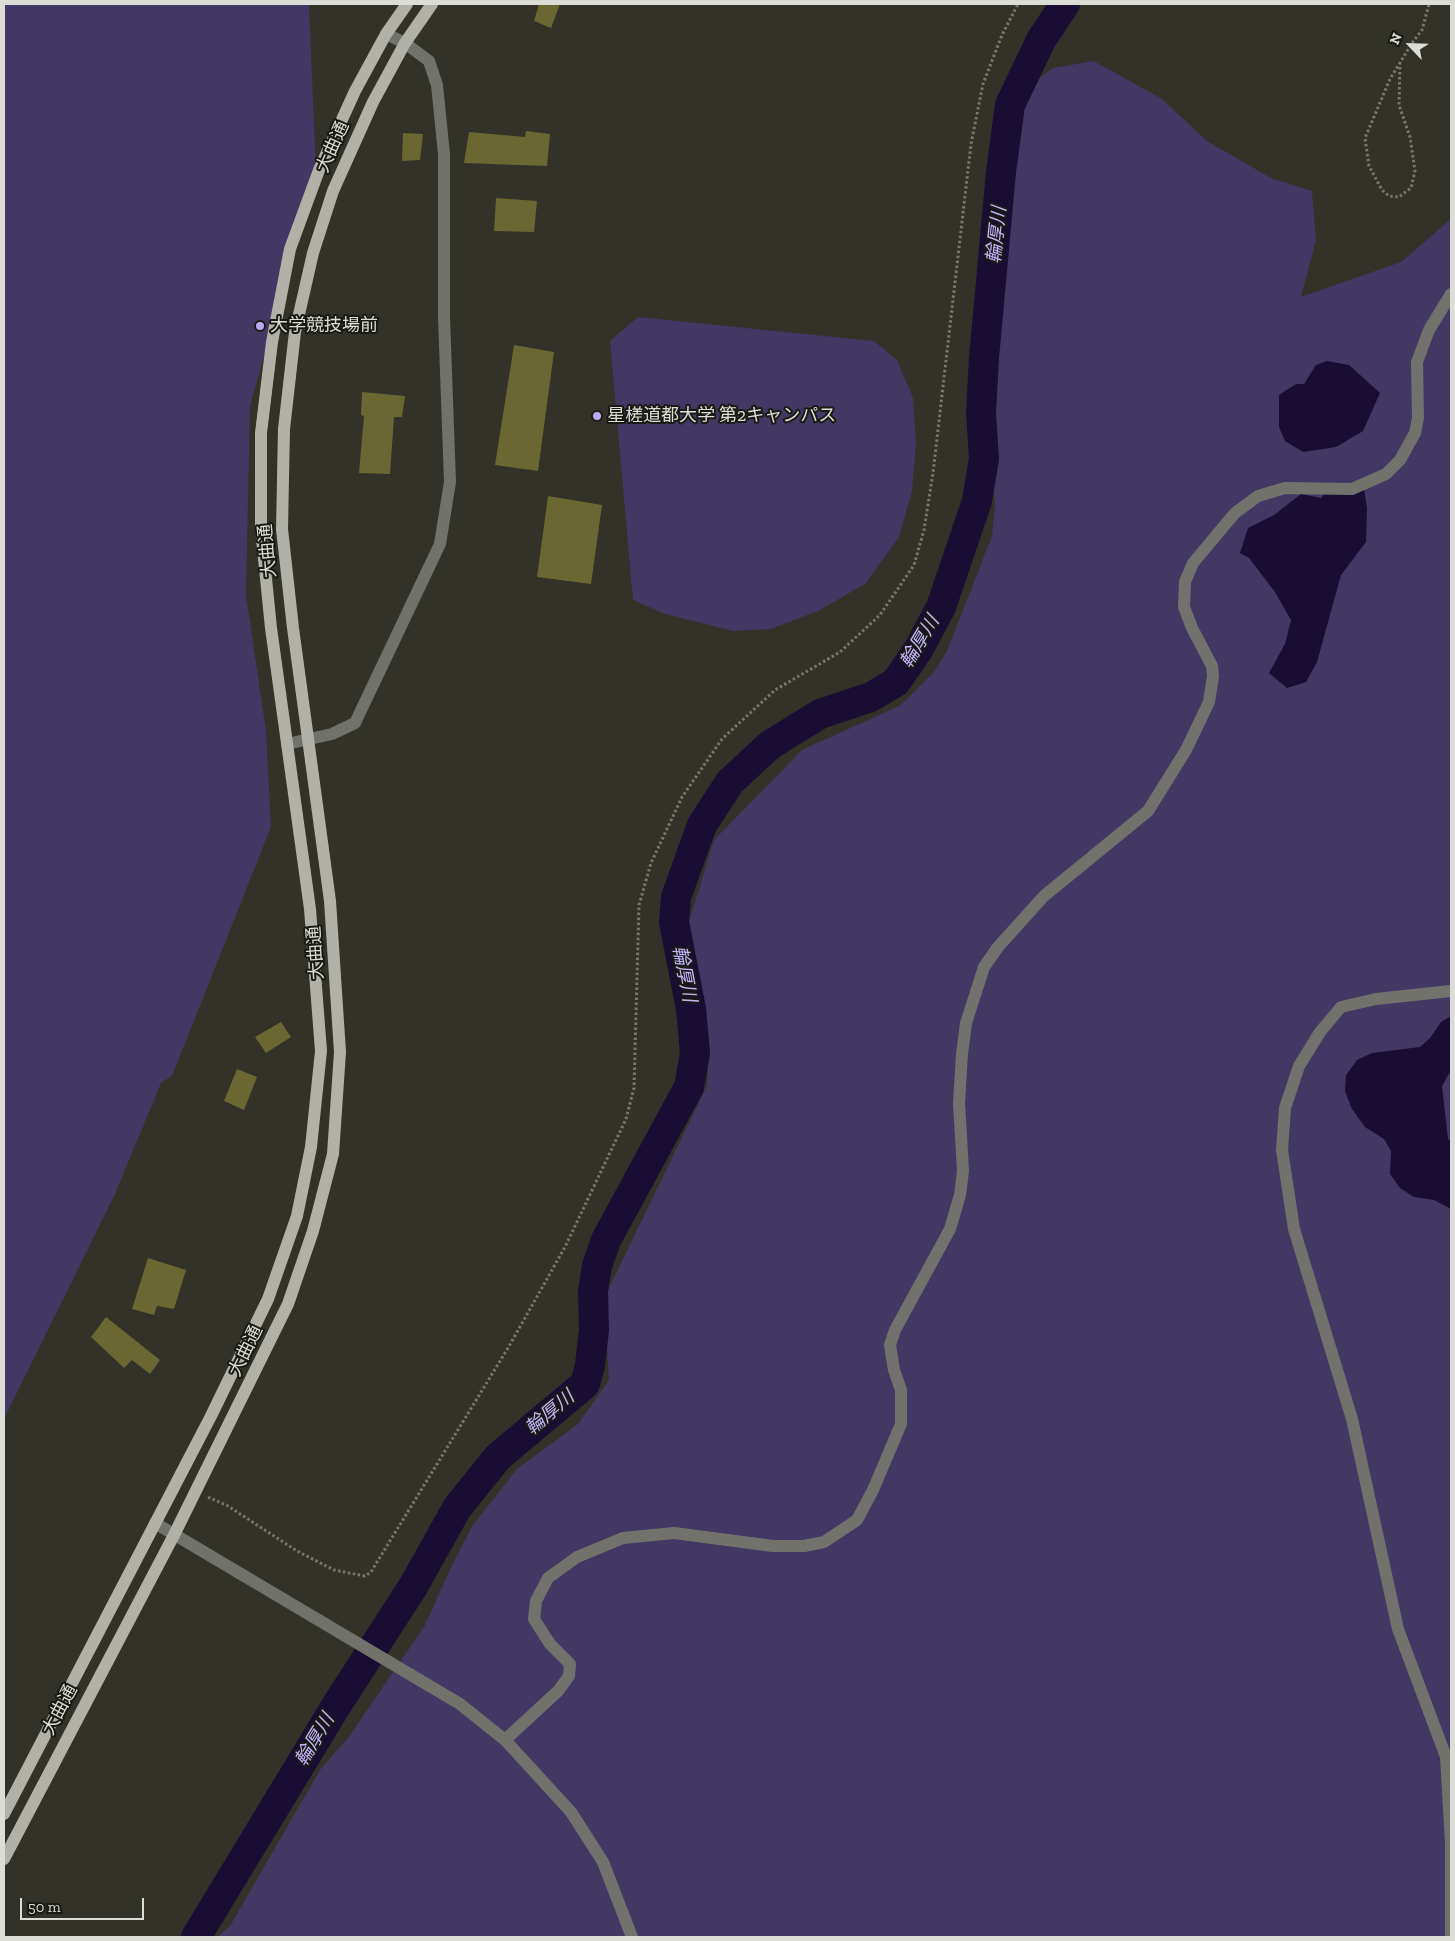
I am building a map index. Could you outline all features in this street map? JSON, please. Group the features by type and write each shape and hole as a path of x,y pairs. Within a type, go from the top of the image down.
{"main road":[{"name":"大曲通","path":"4,1814 155,1523 268,1299 296,1216 310,1147 321,1051 310,909 261,530 261,433 272,342 290,249 319,170 355,91 386,34 408,4"},
{"name":"大曲通","path":"4,1859 174,1535 288,1304 313,1231 333,1154 340,1052 330,901 282,529 284,429 295,332 314,253 333,191 373,102 405,43 432,4"}],"street":[{"path":"288,744 332,734 355,723 440,544 450,482 444,317 444,154 437,85 430,61 405,43 386,34"},
{"path":"506,1740 558,1691 569,1676 570,1664 550,1644 534,1620 536,1601 548,1578 577,1557 623,1538 674,1533 773,1546 804,1546 824,1542 857,1520 873,1490 901,1424 901,1390 894,1370 890,1345 895,1330 950,1229 960,1194 963,1170 959,1102 962,1054 966,1023 984,967 998,947 1044,896 1148,811 1186,750 1209,702 1213,676 1212,666 1184,607 1185,582 1193,563 1235,513 1258,496 1285,488 1352,489 1386,474 1400,460 1415,433 1418,418 1417,362 1429,330 1451,294"},
{"path":"1451,991 1376,999 1342,1007 1320,1032 1299,1066 1285,1108 1282,1150 1294,1229 1352,1419 1398,1629 1446,1757 1451,1843 1451,1937"},
{"path":"155,1523 460,1704 506,1740 571,1812 603,1862 632,1937"}],"path":[{"path":"196,1492 228,1506 296,1551 334,1570 365,1576 371,1572 508,1348 565,1247 626,1120 634,1088 639,905 651,863 682,797 722,739 775,690 840,652 880,615 914,566 924,530 934,473 970,144 983,84 1002,35 1018,4"},
{"path":"1400,62 1399,105 1410,137 1415,171 1411,188 1399,197 1389,196 1382,190 1370,166 1365,138 1390,78 1400,62 1422,30 1429,4"}],"shaded area":[{"path":"4,4 309,4 316,172 250,406 246,595 266,731 271,827 172,1076 161,1083 115,1194 4,1419"},
{"path":"1094,61 1162,99 1207,141 1271,178 1312,191 1316,240 1301,297 1401,262 1451,219 1451,1937 217,1937 230,1926 320,1770 348,1738 424,1627 453,1563 473,1525 517,1469 578,1424 609,1380 604,1298 707,1086 709,1040 699,988 684,938 714,840 802,750 901,705 934,672 947,651 992,536 995,504 985,382 998,286 1005,131 1021,92 1053,68"},
{"path":"638,317 874,341 897,360 913,398 916,444 912,491 899,537 865,584 818,611 771,629 733,631 665,614 633,600 610,341"},
{"path":"1327,361 1349,365 1380,393 1363,431 1336,447 1303,452 1285,441 1279,427 1279,395 1296,384 1304,384 1316,365"},
{"path":"1332,484 1364,489 1367,508 1366,542 1341,575 1317,662 1306,682 1287,688 1269,673 1285,644 1291,620 1275,592 1249,558 1240,553 1248,528 1274,515 1301,494 1321,498"},
{"path":"1451,1016 1451,1070 1442,1086 1448,1139 1451,1141 1451,1209 1434,1200 1414,1197 1400,1188 1390,1174 1391,1151 1384,1139 1365,1127 1352,1109 1345,1091 1346,1075 1357,1060 1372,1053 1420,1047 1430,1038 1441,1022"}],"building":[{"path":"539,4 560,4 551,28 534,21"},
{"path":"526,131 550,134 547,166 464,163 469,132 525,137"},
{"path":"403,133 423,134 420,160 402,161"},
{"path":"496,198 537,201 534,232 494,231"},
{"path":"514,345 554,352 538,471 495,465"},
{"path":"362,392 405,396 402,417 394,417 390,474 359,473 364,416 361,415"},
{"path":"548,496 602,505 591,584 537,577"},
{"path":"281,1022 291,1037 266,1053 255,1037"},
{"path":"237,1069 257,1077 244,1110 224,1101"},
{"path":"148,1258 186,1270 174,1309 157,1306 154,1315 132,1309"},
{"path":"106,1317 160,1360 150,1374 132,1360 124,1368 91,1337"}],"waterway":[{"name":"輪厚川","path":"196,1937 336,1706 414,1585 457,1508 498,1457 585,1384 590,1365 594,1330 593,1291 597,1266 606,1240 689,1087 695,1053 691,1009 674,922 676,897 702,825 730,782 770,745 820,714 871,697 896,682 918,650 941,607 977,501 984,459 981,413 984,358 1001,172 1010,105 1041,40 1065,4"}],"place":[{"name":"大学競技場前","path":"260,326"},
{"name":"星槎道都大学 第2キャンパス","path":"597,416"}]}
